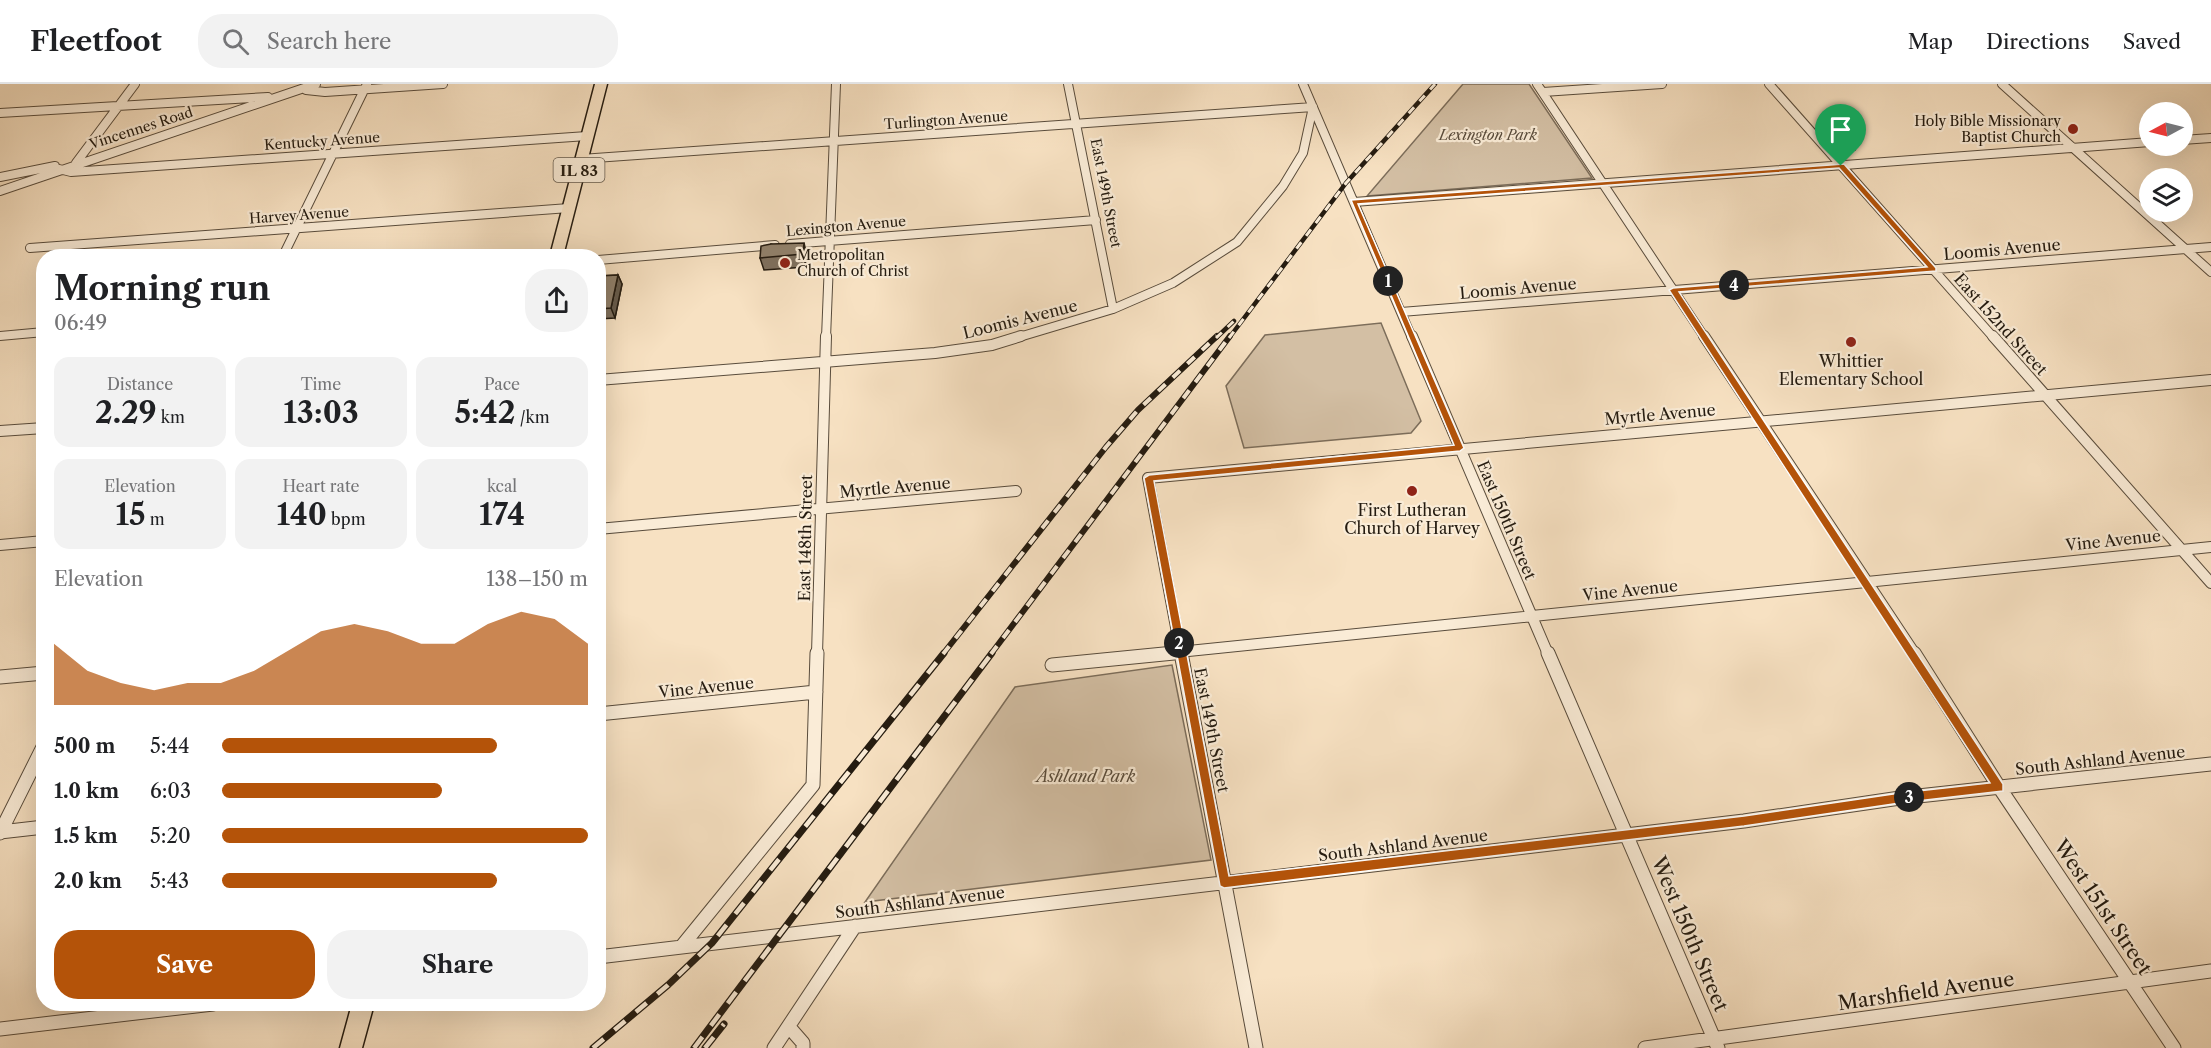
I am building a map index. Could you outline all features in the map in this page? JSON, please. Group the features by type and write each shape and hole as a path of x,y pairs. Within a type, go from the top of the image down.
{"main road":[{"name":"IL 83","path":"558,249 601,84"},
{"path":"351,1048 361,1011"}],"street":[{"path":"76,163 135,84"},
{"name":"Vincennes Road","path":"0,191 76,163 316,84"},
{"path":"299,90 325,92 366,87 443,84"},
{"name":"East 148th Street","path":"682,946 813,785 825,361 836,84"},
{"name":"East 149th Street","path":"1068,84 1113,309"},
{"name":"East 150th Street","path":"1303,84 1627,835"},
{"path":"1540,88 1662,84"},
{"name":"East 152nd Street","path":"1769,84 2211,583"},
{"path":"2002,84 2211,272"},
{"path":"286,249 366,87"},
{"name":"West 151st Street","path":"1540,88 1999,787 2174,1048"},
{"path":"0,112 255,96 274,97"},
{"name":"Turlington Avenue","path":"581,159 1313,107"},
{"name":"Loomis Avenue","path":"606,379 935,353 992,345 1113,309 1173,283 1237,242 1283,186 1303,153 1313,107"},
{"name":"Kentucky Avenue","path":"59,169 71,172 587,136"},
{"path":"2193,139 2211,138"},
{"path":"1354,202 2139,143"},
{"name":"Vincennes Road","path":"0,177 76,163"},
{"name":"Harvey Avenue","path":"30,248 569,208"},
{"name":"Lexington Avenue","path":"606,259 1096,219"},
{"name":"Loomis Avenue","path":"1401,312 2211,247"},
{"path":"0,336 36,333"},
{"name":"Myrtle Avenue","path":"1149,478 2211,380"},
{"path":"0,431 36,429"},
{"name":"East 149th Street","path":"1149,478 1256,1048"},
{"name":"Myrtle Avenue","path":"606,528 1016,491"},
{"path":"0,545 36,542"},
{"name":"Vine Avenue","path":"1052,665 2211,547"},
{"path":"0,677 36,674"},
{"name":"Vine Avenue","path":"606,713 816,692"},
{"path":"0,833 36,761"},
{"name":"South Ashland Avenue","path":"606,956 1744,821 1900,798 2211,764"},
{"path":"0,833 36,828"},
{"name":"West 150th Street","path":"1627,835 1716,1043"},
{"path":"774,1048 855,926"},
{"name":"Marshfield Avenue","path":"1645,1048 1716,1043 2211,970"},
{"path":"0,1029 153,1011"},
{"path":"789,1027 803,1043 803,1048"}],"green space":[{"name":"Lexington Park","path":"1463,84 1529,84 1592,178 1367,196"},
{"path":"1381,323 1421,421 1411,433 1244,448 1226,386 1265,335"},
{"name":"Ashland Park","path":"1172,665 1211,860 865,902 1015,687"}],"building":[{"path":"1849,124 1861,137 1847,138 1835,125"},
{"path":"804,243 803,254 760,258 761,246"},
{"path":"618,275 611,308 606,308 606,276"}],"railway":[{"path":"1229,338 1346,183 1435,84"},
{"path":"1216,338 1234,321"},
{"path":"943,654 1106,447 1138,410 1217,336"},
{"path":"991,654 1230,336"},
{"path":"593,1048 668,985 712,943 944,653"},
{"path":"694,1048 992,653"},
{"path":"705,1048 724,1024"}],"place":[{"name":"Holy Bible Missionary Baptist Church","path":"2073,129"},
{"name":"Metropolitan Church of Christ","path":"785,263"},
{"name":"Whittier Elementary School","path":"1851,342"},
{"name":"First Lutheran Church of Harvey","path":"1412,491"}],"route":[{"path":"1841,166 1933,269 1673,290 1931,680 1999,787 1900,798 1744,821 1224,882 1149,478 1460,448 1354,202 1841,166"}]}
